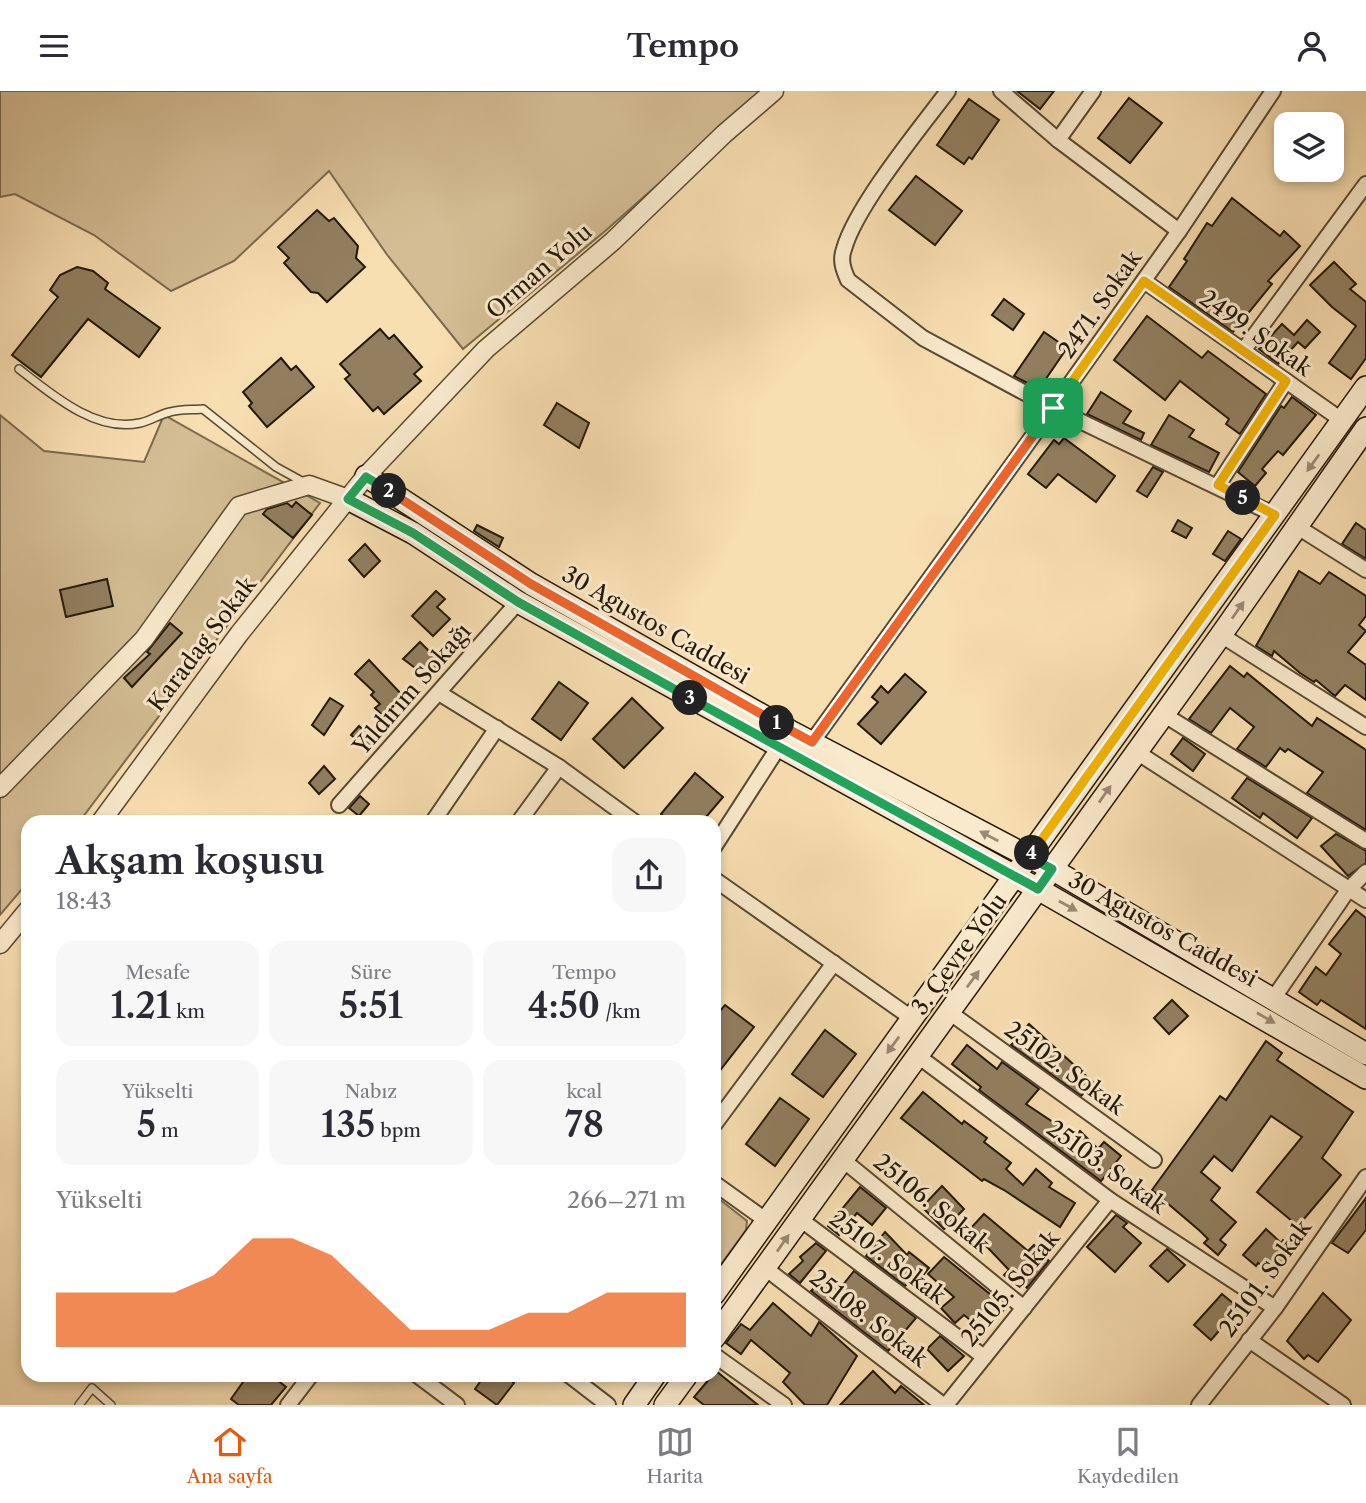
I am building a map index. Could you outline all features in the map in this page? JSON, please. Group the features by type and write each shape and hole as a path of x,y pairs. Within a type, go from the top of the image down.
{"main road":[{"name":"3. Çevre Yolu","path":"721,1284 1366,387"},
{"name":"3. Çevre Yolu","path":"721,1328 1365,432"},
{"name":"30 Agustos Caddesi","path":"366,477 531,584 812,742 1052,869 1366,1054"},
{"name":"30 Agustos Caddesi","path":"348,499 413,533 518,602 778,748 1038,889 1366,1078"},
{"path":"634,1405 650,1382"},
{"path":"672,1402 683,1382"}],"street":[{"name":"Orman Yolu","path":"348,499 486,349 613,241 724,134 774,91"},
{"path":"948,91 868,204 844,249 842,265 848,280 923,338 1053,408 1218,485 1275,515"},
{"path":"1001,91 1058,140 1179,231"},
{"path":"1058,140 1093,91"},
{"name":"2471. Sokak","path":"812,742 1144,281 1273,91"},
{"path":"1243,351 1366,184"},
{"name":"2499. Sokak","path":"1144,281 1343,421"},
{"path":"1218,485 1286,381"},
{"path":"0,788 144,639 239,506 309,485 348,499"},
{"name":"Karadag Sokak","path":"106,815 239,633 348,499"},
{"path":"1296,527 1366,570"},
{"name":"Yıldırım Sokağı","path":"339,805 518,602"},
{"path":"1221,635 1366,727"},
{"path":"439,693 559,767 625,815"},
{"path":"1163,713 1366,841"},
{"path":"437,815 497,728"},
{"path":"721,836 778,748"},
{"path":"1135,751 1366,900"},
{"path":"525,815 559,767"},
{"path":"1273,999 1348,890 1366,872"},
{"path":"721,884 913,1019"},
{"path":"0,943 21,918"},
{"path":"721,1116 834,963"},
{"name":"25102. Sokak","path":"949,1012 1154,1160"},
{"name":"25103. Sokak","path":"918,1056 1110,1199 1275,1308"},
{"name":"25106. Sokak","path":"842,1160 1024,1308"},
{"name":"25101. Sokak","path":"1199,1405 1275,1308 1366,1177"},
{"path":"721,1188 767,1221"},
{"name":"25105. Sokak","path":"945,1405 1110,1199"},
{"name":"25107. Sokak","path":"800,1219 984,1357"},
{"name":"25108. Sokak","path":"765,1268 945,1405"},
{"path":"1249,1340 1343,1405"},
{"path":"721,1360 784,1405"},
{"path":"288,1405 306,1382"},
{"path":"426,1382 457,1405"},
{"path":"578,1382 608,1405"}],"lane":[{"path":"19,369 69,405 93,417 121,423 139,423 174,410 203,409 276,467 309,485"},
{"path":"79,1405 92,1388 111,1405"}],"shaded area":[{"path":"0,91 764,91 604,232 463,349 388,256 329,171 234,261 171,291 94,235 15,194 0,197"},
{"path":"0,415 44,451 144,462 164,415 320,503 84,815 21,815 21,890 0,915"},
{"path":"721,1201 747,1221 746,1230 721,1264"}],"building":[{"path":"1017,91 1054,91 1040,109"},
{"path":"1129,98 1162,123 1130,163 1098,138"},
{"path":"969,99 999,120 972,159 969,157 964,164 937,145"},
{"path":"916,176 962,211 935,245 889,210"},
{"path":"1232,198 1280,236 1284,231 1300,246 1268,281 1272,284 1233,332 1169,287 1187,261 1184,259 1207,223 1212,226"},
{"path":"317,210 329,221 334,218 358,246 356,258 365,267 327,302 318,293 311,292 284,263 289,258 278,247"},
{"path":"1334,262 1356,284 1350,289 1366,302 1366,358 1351,379 1329,363 1356,326 1310,285"},
{"path":"77,267 93,271 108,283 105,289 160,328 139,357 88,319 41,377 12,355 58,297 50,290 60,275"},
{"path":"1004,299 1024,314 1013,330 992,315"},
{"path":"1147,316 1202,358 1208,351 1266,394 1240,434 1226,424 1229,419 1180,381 1165,400 1114,360"},
{"path":"1307,320 1320,332 1305,348 1298,342 1278,364 1259,349 1282,324 1294,335"},
{"path":"380,329 389,339 394,335 422,367 414,374 421,381 384,414 378,407 373,411 345,379 350,375 340,364"},
{"path":"1044,332 1067,348 1039,389 1014,376"},
{"path":"281,358 291,370 296,366 314,387 267,427 249,406 252,403 243,392"},
{"path":"1101,392 1131,411 1123,423 1144,433 1141,440 1087,414"},
{"path":"1292,397 1316,415 1283,455 1278,451 1262,469 1266,473 1255,486 1238,472 1281,406 1284,408"},
{"path":"557,403 589,423 579,448 544,425"},
{"path":"1169,415 1194,430 1189,437 1219,453 1209,472 1151,445"},
{"path":"1064,438 1115,476 1096,502 1058,474 1046,488 1028,474 1054,440 1059,444"},
{"path":"1153,467 1163,472 1147,497 1137,491"},
{"path":"296,502 312,515 293,538 263,514 267,509 287,503 292,507"},
{"path":"1178,520 1192,528 1186,538 1172,531"},
{"path":"1356,523 1366,530 1366,559 1342,544"},
{"path":"477,525 503,538 499,547 474,531"},
{"path":"1228,531 1241,539 1225,561 1213,554"},
{"path":"365,544 380,561 364,577 349,560"},
{"path":"1299,571 1320,584 1329,572 1366,596 1366,616 1359,625 1366,631 1348,652 1366,665 1366,700 1345,685 1335,696 1316,680 1314,682 1300,673 1274,651 1272,656 1256,646"},
{"path":"107,579 113,606 66,617 60,590"},
{"path":"436,591 445,599 437,607 450,619 433,636 412,616"},
{"path":"170,623 182,633 132,687 124,678 150,654 147,652"},
{"path":"420,642 440,662 426,676 403,659"},
{"path":"369,660 405,698 385,718 375,708 380,704 371,695 374,692 355,674"},
{"path":"1230,666 1244,677 1247,673 1312,726 1317,718 1366,750 1366,830 1307,793 1323,772 1288,749 1285,752 1280,748 1266,767 1237,749 1254,727 1230,708 1211,733 1189,719"},
{"path":"905,674 926,692 881,744 858,724 878,702 872,697 881,686 888,693"},
{"path":"559,682 588,703 561,740 532,719"},
{"path":"330,698 343,706 324,735 312,725"},
{"path":"632,698 663,728 624,768 593,739"},
{"path":"359,726 375,741 368,749 351,735"},
{"path":"1183,738 1205,754 1193,771 1171,754"},
{"path":"324,766 335,779 319,794 309,783"},
{"path":"695,773 723,797 708,815 661,814"},
{"path":"1247,778 1312,818 1297,838 1263,813 1260,818 1232,798"},
{"path":"360,796 369,804 360,815 349,808"},
{"path":"1336,834 1366,851 1366,863 1348,876 1321,846"},
{"path":"1356,910 1366,918 1366,1029 1321,1000 1317,1005 1299,992 1316,967 1326,975 1341,954 1329,944"},
{"path":"1172,1000 1188,1016 1169,1034 1154,1018"},
{"path":"725,1005 754,1027 721,1069 721,1010"},
{"path":"1029,1024 1094,1083 1081,1096 1011,1045"},
{"path":"825,1030 856,1054 823,1097 792,1074"},
{"path":"1266,1041 1282,1053 1277,1060 1353,1112 1322,1158 1341,1175 1298,1226 1257,1192 1302,1137 1271,1116 1232,1171 1214,1156 1201,1172 1220,1188 1211,1200 1236,1222 1220,1240 1226,1245 1218,1255 1204,1243 1208,1239 1200,1231 1152,1190 1220,1096 1226,1100"},
{"path":"967,1045 997,1069 1002,1062 1039,1089 1026,1104 1056,1124 1058,1121 1076,1135 1080,1131 1098,1149 1104,1142 1121,1156 1101,1181 979,1090 981,1087 952,1064"},
{"path":"923,1092 962,1124 964,1121 987,1138 984,1142 1011,1163 1006,1169 1023,1185 1036,1169 1052,1183 1049,1187 1075,1203 1060,1227 1004,1190 984,1179 982,1181 901,1118"},
{"path":"780,1098 809,1119 775,1166 746,1144"},
{"path":"942,1186 964,1209 944,1229 922,1207"},
{"path":"860,1187 886,1208 872,1225 857,1213 839,1235 828,1226"},
{"path":"1366,1198 1366,1230 1348,1253 1332,1243"},
{"path":"984,1214 1028,1251 1034,1245 1049,1261 1027,1288 1021,1281 1016,1286 1004,1275 1009,1270 970,1229"},
{"path":"1116,1215 1127,1223 1123,1227 1141,1243 1115,1272 1087,1247"},
{"path":"1266,1229 1281,1243 1283,1240 1294,1247 1276,1275 1258,1263 1256,1266 1243,1255"},
{"path":"885,1232 907,1255 909,1252 929,1268 916,1284 910,1280 905,1286 866,1256"},
{"path":"816,1243 826,1251 800,1283 789,1274 803,1261 800,1257"},
{"path":"1167,1249 1185,1265 1168,1282 1150,1266"},
{"path":"944,1257 1006,1307 985,1332 964,1315 955,1323 941,1308 954,1297 928,1274"},
{"path":"854,1271 916,1318 888,1351 811,1291 823,1280 838,1291"},
{"path":"1323,1293 1351,1320 1318,1362 1308,1355 1304,1359 1287,1341"},
{"path":"1222,1294 1239,1308 1211,1340 1194,1325"},
{"path":"773,1303 811,1336 819,1322 857,1356 827,1405 805,1405 783,1382 790,1373 751,1340 741,1354 726,1343 741,1324 750,1330"},
{"path":"940,1336 964,1356 948,1371 927,1349"},
{"path":"873,1371 895,1393 901,1386 924,1405 840,1405"},
{"path":"721,1375 758,1405 704,1405 694,1397 707,1382 721,1382"},
{"path":"243,1382 280,1382 286,1387 271,1405 239,1405 231,1399"},
{"path":"480,1382 514,1383 497,1405 475,1389"}],"route":[{"path":"1144,281 1286,381 1218,485 1275,515 1029,857 1052,869 1038,889 778,748 518,602 413,533 348,499 366,477 427,514 531,584 812,742 1053,408 1144,281"}]}
